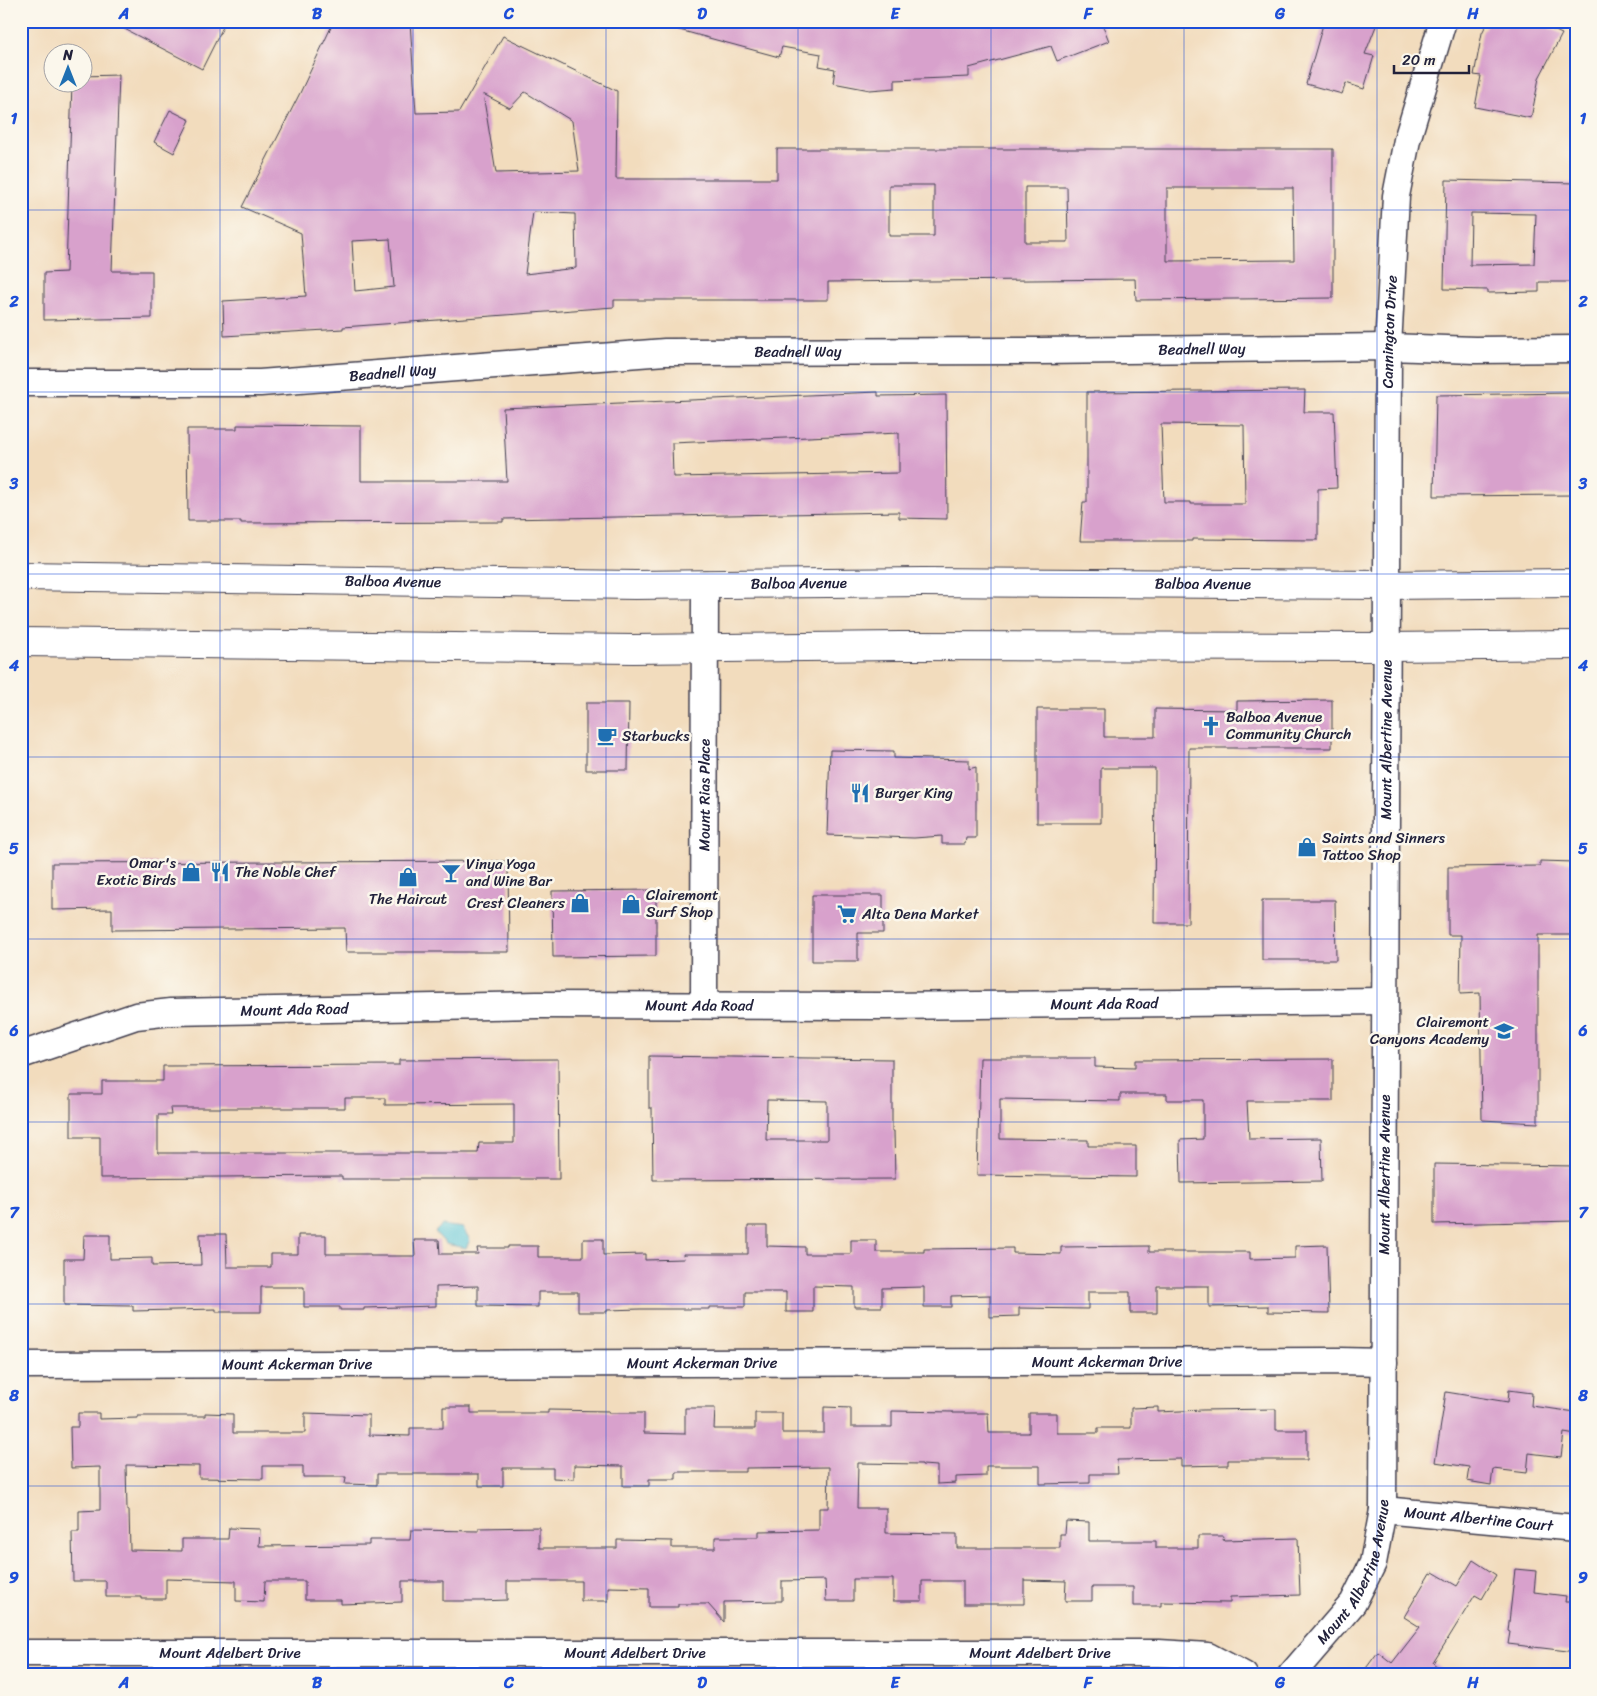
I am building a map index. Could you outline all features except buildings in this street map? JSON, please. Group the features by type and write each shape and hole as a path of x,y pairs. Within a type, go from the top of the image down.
{"main road":[{"name":"Balboa Avenue","path":"21,576 635,585 937,582 1386,585 1576,583"},
{"path":"21,642 634,649 901,646 1386,647 1576,645"}],"street":[{"name":"Cannington Drive","path":"1386,647 1388,347 1396,196 1407,140 1444,21"},
{"name":"Beadnell Way","path":"21,383 260,383 666,352 1040,351 1388,347 1475,350 1576,349"},
{"name":"Mount Rias Place","path":"704,1005 705,584"},
{"name":"Mount Albertine Avenue","path":"1291,1675 1353,1603 1372,1563 1383,1510 1386,647"},
{"name":"Mount Ada Road","path":"21,1055 136,1016 171,1012 528,1005 896,1006 1385,1001"},
{"name":"Mount Ackerman Drive","path":"21,1365 1384,1362"},
{"name":"Mount Albertine Court","path":"1383,1510 1576,1528"},
{"name":"Mount Adelbert Drive","path":"21,1653 1159,1653 1208,1656 1244,1675"}],"water":[{"path":"442,1225 463,1228 470,1240 466,1248 446,1244 435,1232"}],"place":[{"name":"Balboa Avenue Community Church","path":"1211,726"},
{"name":"Starbucks","path":"607,736"},
{"name":"Burger King","path":"860,793"},
{"name":"Saints and Sinners Tattoo Shop","path":"1307,847"},
{"name":"Omar's Exotic Birds","path":"191,872"},
{"name":"The Noble Chef","path":"220,872"},
{"name":"Vinya Yoga and Wine Bar","path":"451,873"},
{"name":"The Haircut","path":"408,877"},
{"name":"Crest Cleaners","path":"580,903"},
{"name":"Clairemont Surf Shop","path":"631,904"},
{"name":"Alta Dena Market","path":"847,914"},
{"name":"Clairemont Canyons Academy","path":"1504,1031"}]}
